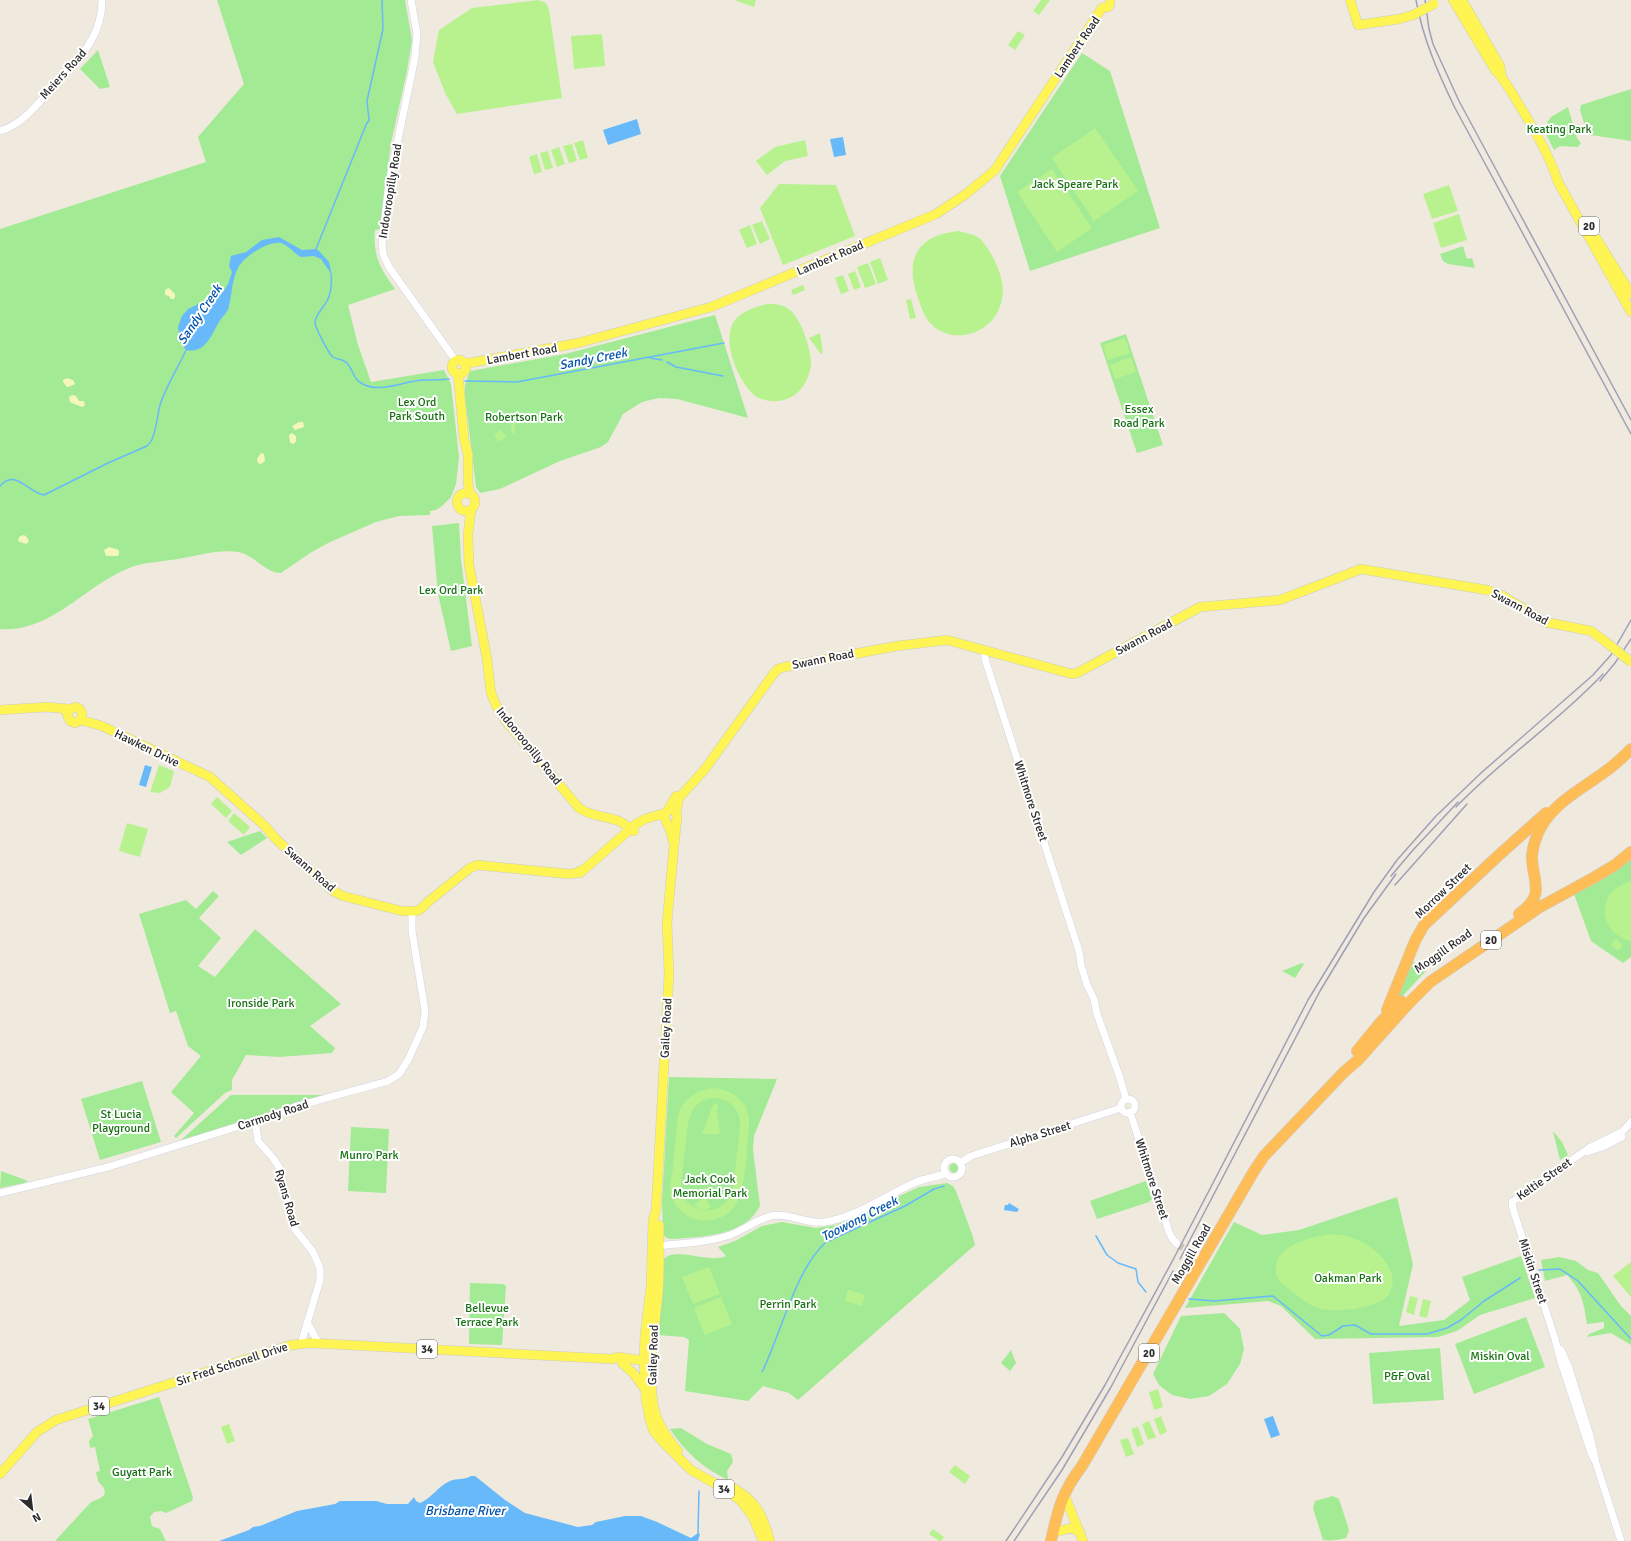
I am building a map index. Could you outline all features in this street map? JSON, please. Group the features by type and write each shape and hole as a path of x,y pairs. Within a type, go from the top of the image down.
{"highway":[{"name":"Moggill Road","path":"1344,1072 1353,1057 1380,1023 1427,976 1525,910 1534,897 1536,881 1532,856 1534,842 1546,820 1560,804 1606,771 1631,749"},
{"name":"Morrow Street","path":"1380,1023 1391,1003 1415,941 1426,923 1537,821 1560,804"},
{"name":"20","path":"1567,891 1606,870 1631,852"},
{"path":"1536,881 1546,894 1567,891"},
{"name":"Moggill Road","path":"1066,1498 1072,1479 1082,1466 1260,1162 1344,1072 1358,1060 1408,1003 1430,982 1540,907 1567,891"},
{"path":"1059,1536 1066,1498"},
{"path":"1051,1541 1058,1507 1066,1498"}],"main road":[{"name":"Lambert Road","path":"460,362 573,344 711,307 936,214 966,194 995,170 1100,4 1108,7 1110,0"},
{"path":"1350,0 1358,25 1399,19 1413,15 1436,1"},
{"name":"20","path":"1453,0 1534,131 1554,169 1558,182 1631,312"},
{"name":"20","path":"1462,0 1500,66 1502,77"},
{"name":"20","path":"1554,169 1563,179 1582,214 1631,294"},
{"path":"1592,242 1596,246 1631,303"},
{"path":"460,362 465,368 464,371 458,374 464,439 466,494"},
{"path":"466,494 474,496 476,502 467,510 457,503 458,498 466,494"},
{"name":"Indooroopilly Road","path":"467,510 469,565 487,659 491,693 496,706 505,720 578,808 586,812 623,823 631,830"},
{"name":"Swann Road","path":"676,816 679,798 705,769 778,669 897,646 942,640 985,650 1066,674 1077,673 1200,607 1280,600 1361,569 1487,590 1504,596 1545,622 1591,631 1631,662"},
{"path":"0,710 46,707 69,713"},
{"path":"0,715 52,712 69,713 78,708 81,717 77,722 72,722 69,713"},
{"name":"Hawken Drive","path":"81,717 96,719 102,726 193,769"},
{"name":"Swann Road","path":"193,769 214,780 265,826 279,834 341,889 410,910"},
{"name":"Swann Road","path":"665,818 679,792 694,781"},
{"path":"410,910 429,901 464,873 476,869 565,879 576,876 604,853 619,844 631,830 665,818 671,824 676,816"},
{"name":"Gailey Road","path":"676,816 667,923 669,972 656,1210 658,1221 645,1389 648,1414 653,1430 665,1445 686,1463"},
{"name":"Gailey Road","path":"665,818 674,846"},
{"name":"Gailey Road","path":"656,1246 645,1348 653,1403 658,1422 666,1437 686,1463"},
{"name":"Sir Fred Schonell Drive","path":"0,1474 37,1432 56,1420 278,1349 301,1344 612,1359 618,1357 624,1360 648,1364"},
{"path":"645,1348 624,1360 645,1389"},
{"name":"34","path":"686,1463 697,1474 728,1491 741,1501 753,1517 763,1541"},
{"name":"34","path":"686,1463 742,1492 751,1500 764,1520 770,1541"},
{"path":"1066,1498 1083,1541"},
{"path":"1059,1536 1071,1528 1080,1532"}],"street":[{"name":"Meiers Road","path":"0,131 17,122 30,111 82,55 92,41 98,25 102,0"},
{"name":"Indooroopilly Road","path":"411,0 417,41 389,183 382,235 382,251 389,267 460,362"},
{"path":"1466,0 1470,13"},
{"name":"Whitmore Street","path":"985,650 985,659 1079,951 1087,970 1089,982 1096,995 1102,1023 1114,1052 1115,1064 1126,1099"},
{"name":"Carmody Road","path":"0,1193 96,1170 306,1104 381,1084 399,1074 412,1052 425,1020 425,1008 412,931 410,910"},
{"path":"1126,1099 1132,1100 1134,1104 1133,1110 1130,1112 1124,1111 1121,1108 1121,1104 1126,1099"},
{"name":"Alpha Street","path":"960,1163 971,1156 1121,1108"},
{"name":"Whitmore Street","path":"1130,1112 1169,1232 1178,1244"},
{"name":"Ryans Road","path":"255,1121 258,1141 273,1158 278,1168 294,1228 315,1257 320,1268 320,1280 301,1344"},
{"path":"1579,1154 1622,1132 1631,1122"},
{"path":"1579,1154 1592,1151 1614,1142 1631,1129"},
{"name":"Keltie Street","path":"1512,1202 1579,1154"},
{"path":"955,1160 960,1163 962,1170 958,1176 952,1177 946,1173 944,1168 948,1161 955,1160"},
{"path":"656,1246 728,1236 770,1216 785,1216 818,1222 829,1221 858,1211 914,1183 946,1173"},
{"name":"Miskin Street","path":"1512,1202 1556,1339 1569,1368 1590,1436 1596,1463 1622,1541"},
{"path":"1190,1252 1203,1259"},
{"path":"307,1322 318,1344"}],"green space":[{"name":"Lex Ord Park South","path":"217,0 405,0 412,40 407,71 391,143 380,229 375,230 376,255 385,275 395,289 348,305 358,345 371,382 444,370 451,384 459,457 456,484 451,497 436,510 430,511 430,515 399,516 376,522 330,542 310,553 281,573 270,570 249,556 231,551 215,552 143,564 120,572 55,614 38,623 20,628 0,629 0,229 206,162 198,137 244,84"},
{"path":"538,0 546,3 549,10 562,98 457,114 446,95 433,62 439,30 472,8"},
{"path":"734,0 756,0 754,7"},
{"path":"1041,0 1050,0 1039,15 1033,11"},
{"path":"1018,31 1025,35 1015,50 1008,45"},
{"path":"602,34 605,66 574,69 571,36"},
{"path":"98,50 110,87 100,89 80,69"},
{"name":"Jack Speare Park","path":"1082,53 1110,71 1160,228 1030,271 1000,176"},
{"name":"Keating Park","path":"1631,89 1631,141 1591,135 1587,133 1580,110 1581,105"},
{"name":"Keating Park","path":"1568,107 1577,138 1581,143 1578,147 1560,146 1554,150 1543,128 1551,117"},
{"path":"1095,128 1138,191 1094,221 1052,158"},
{"path":"583,140 588,158 580,160 574,143"},
{"path":"805,140 808,156 785,161 767,175 756,161 775,147"},
{"path":"572,144 577,161 569,163 563,146"},
{"path":"559,147 565,164 557,167 551,150"},
{"path":"548,151 553,168 545,170 540,153"},
{"path":"537,154 542,172 534,174 529,157"},
{"path":"1052,169 1092,228 1057,252 1017,192"},
{"path":"779,184 836,185 855,236 783,265 760,208"},
{"path":"1449,185 1458,211 1432,219 1423,194"},
{"path":"1459,214 1467,240 1441,248 1433,223"},
{"path":"762,221 770,239 760,244 752,225"},
{"path":"750,225 757,244 747,248 739,230"},
{"path":"959,231 977,237 983,242 998,269 1003,290 1000,307 992,321 985,327 976,331 958,335 940,331 927,320 918,298 914,284 913,272 914,261 918,251 924,244 945,233"},
{"path":"1463,246 1467,259 1472,258 1475,268 1448,264 1443,261 1440,254"},
{"path":"880,258 888,280 878,284 870,262"},
{"path":"868,263 876,284 865,288 857,267"},
{"path":"855,271 861,287 854,290 848,274"},
{"path":"843,275 849,291 841,294 835,278"},
{"path":"803,285 805,290 793,295 791,290"},
{"path":"911,299 916,318 910,319 906,300"},
{"path":"767,304 782,305 794,314 802,327 811,359 807,380 803,387 793,396 779,401 764,400 754,395 748,389 742,381 733,361 729,340 733,323 739,316 748,310"},
{"name":"Robertson Park","path":"715,315 748,418 677,399 659,398 642,402 623,414 608,442 601,447 560,461 500,489 480,493 476,487 465,397 465,385 470,371 565,354"},
{"path":"820,333 823,353 821,354 809,338"},
{"name":"Essex Road Park","path":"1126,334 1163,445 1137,453 1100,343"},
{"path":"1125,338 1130,353 1108,360 1103,345"},
{"path":"1131,357 1136,372 1115,379 1110,365"},
{"path":"510,415 514,415 515,433 512,433"},
{"path":"501,430 506,437 498,442 494,434"},
{"name":"Lex Ord Park","path":"459,523 461,559 472,646 451,651 438,594 432,526"},
{"path":"159,765 174,771 170,787 160,793 150,792"},
{"path":"217,797 232,811 226,818 211,804"},
{"path":"234,813 250,827 244,835 228,821"},
{"path":"127,823 148,829 140,857 119,851"},
{"path":"260,831 267,838 241,855 227,842"},
{"path":"1631,858 1631,957 1623,963 1591,941 1574,894 1607,876"},
{"path":"1631,882 1631,941 1623,939 1611,929 1605,915 1607,899 1617,887"},
{"name":"Ironside Park","path":"213,891 219,896 199,918 221,938 198,966 215,977 255,929 341,1004 310,1026 335,1048 332,1053 279,1057 246,1055 232,1080 232,1090 225,1093 176,1138 174,1136 194,1113 171,1092 201,1056 188,1046 176,1011 170,1013 139,914 186,900 196,909"},
{"path":"1616,939 1623,945 1618,951 1611,945"},
{"path":"1412,961 1426,971 1395,1004"},
{"path":"1302,963 1304,964 1295,978 1282,971"},
{"name":"Jack Cook Memorial Park","path":"669,1077 777,1079 754,1136 753,1150 760,1206 747,1222 738,1227 708,1236 676,1239 667,1238 663,1233 662,1201"},
{"name":"St Lucia Playground","path":"142,1081 161,1142 100,1160 81,1099"},
{"path":"708,1089 721,1089 739,1099 747,1110 749,1124 744,1176 737,1202 730,1212 719,1218 707,1221 691,1218 683,1213 674,1203 670,1188 678,1115 687,1100 696,1093","holes":["708,1099 723,1099 735,1108 740,1122 733,1188 729,1199 722,1206 713,1210 704,1210 687,1202 682,1193 681,1181 689,1119 696,1106 701,1102"]},
{"path":"231,1095 327,1095 180,1141"},
{"path":"716,1103 718,1106 717,1111 720,1134 702,1134 713,1105"},
{"name":"Munro Park","path":"351,1127 389,1129 386,1193 348,1191"},
{"path":"1553,1131 1562,1142 1568,1155 1560,1160"},
{"path":"952,1164 956,1164 958,1168 956,1172 952,1172 950,1170 950,1166"},
{"path":"1,1171 28,1181 0,1188"},
{"path":"1146,1181 1152,1199 1149,1202 1097,1219 1090,1201"},
{"name":"Perrin Park","path":"947,1183 953,1186 956,1191 975,1245 798,1400 789,1393 763,1386 748,1401 685,1391 689,1340 684,1337 657,1335 664,1259 674,1254 711,1258 726,1256 718,1247 735,1241 762,1226 782,1222 816,1228 836,1225 919,1187"},
{"name":"Oakman Park","path":"1397,1197 1413,1264 1399,1326 1444,1320 1470,1300 1462,1277 1521,1256 1535,1298 1480,1315 1457,1331 1438,1337 1315,1339 1281,1306 1268,1301 1185,1308 1234,1222 1262,1235 1299,1230"},
{"path":"705,1198 711,1207 704,1210 694,1205"},
{"path":"1332,1234 1358,1240 1373,1249 1386,1262 1390,1269 1392,1285 1389,1294 1384,1299 1368,1306 1347,1310 1321,1309 1312,1306 1280,1281 1277,1276 1277,1261 1288,1248 1296,1243 1315,1237"},
{"path":"1559,1257 1576,1261 1588,1270 1598,1273 1621,1306 1631,1316 1631,1345 1611,1333 1587,1337 1589,1334 1604,1328 1604,1322 1587,1324 1582,1298 1567,1275 1545,1281 1541,1260"},
{"path":"1631,1262 1631,1297 1613,1276"},
{"path":"709,1267 720,1294 693,1304 682,1277"},
{"name":"Bellevue Terrace Park","path":"470,1283 503,1284 506,1286 502,1345 469,1344"},
{"path":"848,1290 865,1295 862,1306 845,1301"},
{"path":"1410,1296 1418,1298 1414,1315 1406,1312"},
{"path":"721,1297 732,1324 705,1335 694,1308"},
{"path":"1423,1299 1431,1301 1427,1318 1419,1316"},
{"path":"1224,1313 1240,1329 1244,1349 1240,1364 1227,1384 1209,1396 1190,1399 1172,1395 1159,1385 1153,1374 1181,1316"},
{"name":"Miskin Oval","path":"1526,1317 1545,1367 1474,1394 1455,1344"},
{"name":"P&F Oval","path":"1440,1348 1444,1400 1373,1404 1369,1353"},
{"path":"1011,1350 1016,1363 1010,1371 1001,1363"},
{"path":"1158,1389 1163,1407 1154,1410 1149,1392"},
{"name":"Guyatt Park","path":"159,1397 193,1497 192,1501 166,1513 161,1511 154,1512 150,1517 152,1526 160,1529 166,1541 55,1541 91,1502 101,1498 105,1494 104,1488 98,1481 96,1472 100,1471 95,1447 90,1448 89,1441 93,1436 88,1419"},
{"path":"1161,1416 1167,1432 1160,1435 1154,1419"},
{"path":"1149,1421 1156,1437 1148,1440 1142,1424"},
{"path":"229,1424 235,1441 227,1444 221,1427"},
{"path":"1138,1427 1144,1444 1137,1447 1131,1429"},
{"path":"681,1428 707,1444 731,1454 733,1462 727,1471 728,1480 710,1470 695,1459 670,1429"},
{"path":"1128,1438 1134,1454 1126,1457 1120,1440"},
{"path":"955,1465 970,1476 965,1484 949,1472"},
{"path":"1333,1496 1339,1499 1349,1530 1346,1538 1323,1540 1313,1508 1315,1501"},
{"path":"933,1529 944,1537 941,1541 929,1534"}],"sand":[{"path":"169,288 175,294 174,299 171,299 169,296 165,295 165,290"},
{"path":"67,378 73,380 75,384 67,387 63,380"},
{"path":"72,395 76,396 79,401 84,401 85,405 82,407 70,402 69,397"},
{"path":"299,422 303,422 304,427 295,430 292,426"},
{"path":"292,433 296,436 296,441 294,444 290,443 289,435"},
{"path":"261,453 264,454 265,461 261,464 258,463 257,459"},
{"path":"23,535 26,536 29,541 26,544 18,541 19,537"},
{"path":"109,547 119,550 119,555 106,556 104,550"}],"water":[{"path":"637,119 641,134 608,145 603,130"},
{"path":"843,137 846,155 834,157 830,139"},
{"path":"279,237 302,250 316,249 319,251 329,262 332,275 321,259 314,256 301,257 281,243 270,244 257,250 245,259 238,268 233,282 226,313 220,320 207,343 203,347 193,351 186,350 180,342 178,327 182,316 188,309 223,292 228,284 232,272 229,266 231,256 246,252 262,240"},
{"path":"145,765 152,767 146,787 139,785"},
{"path":"1009,1203 1019,1209 1017,1212 1004,1210 1005,1205 1008,1205"},
{"path":"1273,1416 1280,1435 1271,1438 1264,1419"},
{"name":"Brisbane River","path":"475,1476 505,1500 525,1513 578,1527 592,1525 596,1522 625,1516 641,1516 691,1538 698,1533 700,1534 698,1541 219,1541 297,1511 335,1504 340,1501 376,1501 387,1504 408,1504 414,1497 416,1501 420,1503 428,1499 446,1483"}],"waterway":[{"path":"316,249 369,120 367,101 383,29 382,0"},
{"name":"Sandy Creek","path":"331,274 329,295 315,322 317,330 331,355 334,358 346,362 358,381 368,386 383,387 421,380 449,379"},
{"name":"Sandy Creek","path":"465,381 517,382 724,343"},
{"name":"Sandy Creek","path":"0,486 6,481 17,480 44,495 108,463 147,446 150,443 154,433 160,405 186,350"},
{"name":"Sandy Creek","path":"650,358 662,360"},
{"path":"667,362 676,367 723,376"},
{"name":"Toowong Creek","path":"762,1372 797,1285 815,1254 826,1242 905,1206 934,1189 944,1186"},
{"name":"Toowong Creek","path":"1096,1236 1107,1255 1118,1263 1136,1269 1138,1282 1146,1292"},
{"name":"Toowong Creek","path":"1539,1270 1560,1269 1578,1281 1631,1339"},
{"name":"Toowong Creek","path":"1189,1299 1214,1301 1273,1296 1322,1336 1329,1335 1343,1326 1355,1325 1371,1334 1427,1334 1447,1328 1461,1320 1484,1301 1520,1278"},
{"name":"Toowong Creek","path":"698,1533 699,1491"}],"tunnel":[{"path":"1177,1244 1190,1252"}],"railway":[{"path":"1416,0 1432,56 1455,108 1631,434"},
{"path":"1425,0 1429,29 1433,44 1459,101 1631,420"},
{"path":"1006,1541 1062,1457 1105,1385 1174,1258 1308,1000 1374,892 1397,860 1436,816 1481,773 1593,675 1611,655 1631,620"},
{"path":"1600,681 1615,663 1631,639"},
{"path":"1456,807 1492,773 1586,692 1603,674"},
{"path":"1391,876 1458,802"},
{"path":"1395,885 1467,804"},
{"path":"1180,1259 1320,991 1364,918 1396,874"},
{"path":"1014,1541 1062,1470 1111,1387 1173,1271"}]}
